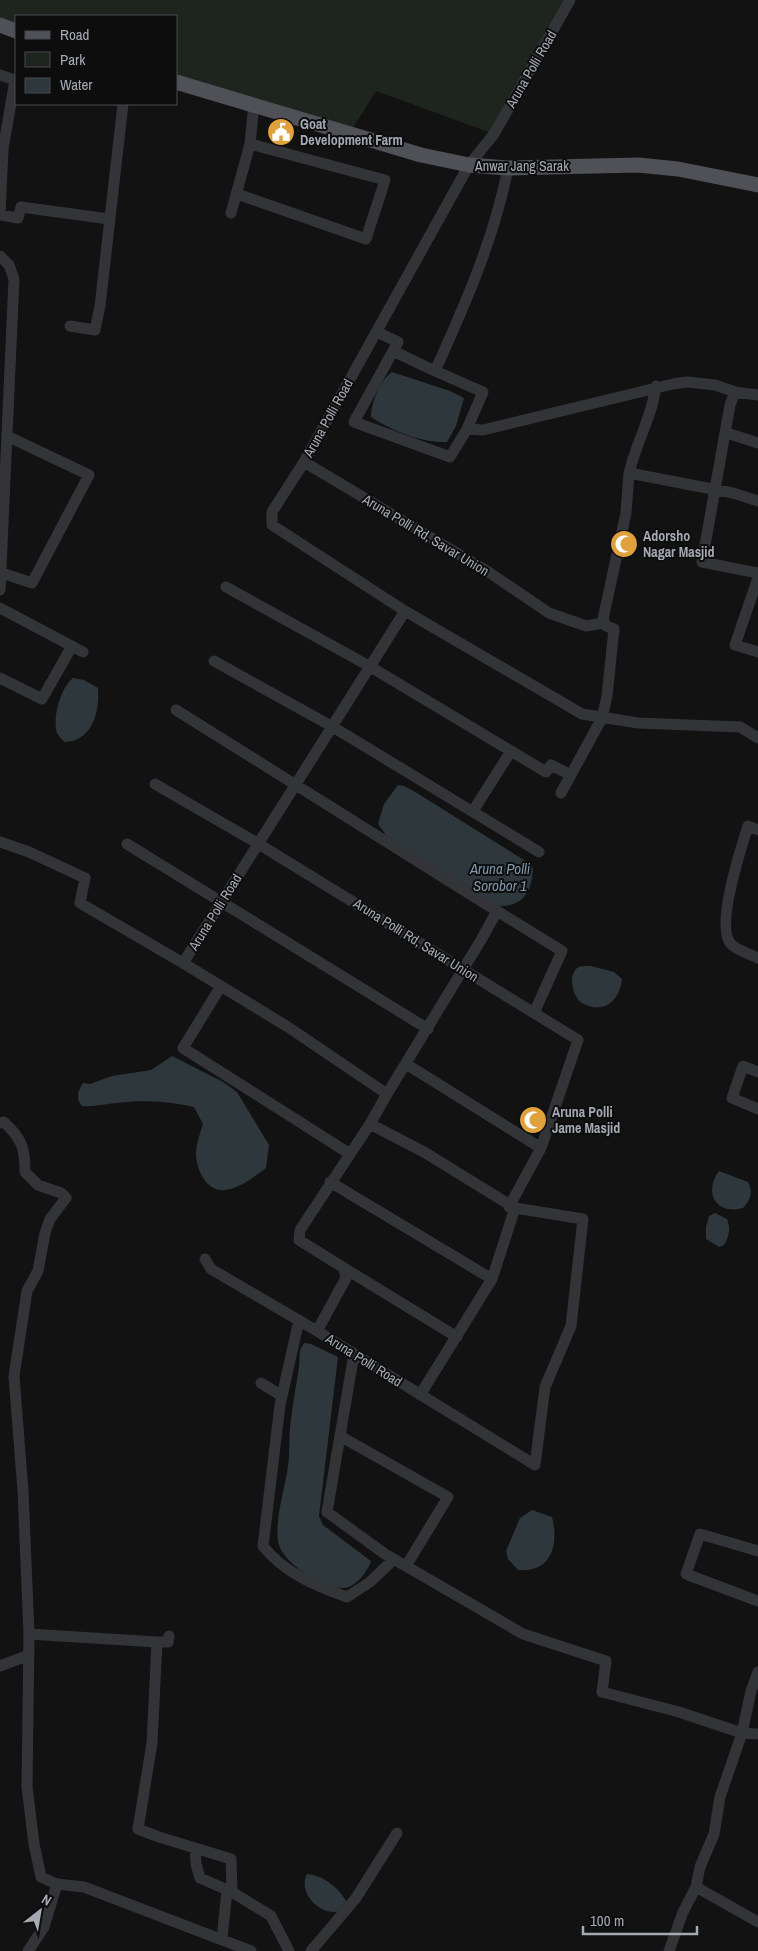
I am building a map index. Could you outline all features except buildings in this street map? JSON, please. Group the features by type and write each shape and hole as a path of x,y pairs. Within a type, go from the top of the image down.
{"main road":[{"path":"0,26 15,31"},
{"name":"Anwar Jang Sarak","path":"178,83 421,155 469,166 508,168 638,165 678,169 758,185"}],"street":[{"name":"Aruna Polli Road","path":"387,1094 296,1032 183,963 405,611 272,524 272,512 304,462 469,166 494,134 570,0"},
{"path":"0,75 15,80 3,149 0,215 18,218 21,207 109,219"},
{"path":"231,213 250,144 254,104"},
{"path":"70,326 95,330 100,306 123,105"},
{"path":"237,194 366,239 385,180 250,144"},
{"path":"435,370 469,294 501,206 508,168"},
{"path":"0,256 9,265 14,279 0,590"},
{"path":"377,332 398,342 393,351 354,422 450,457 467,429 484,392 393,351"},
{"path":"467,429 482,430 656,386 687,382 725,387 735,392 758,395"},
{"path":"561,793 602,718 608,696 614,629 609,628 603,623 604,611 626,513 629,473 633,457 654,406 656,386"},
{"path":"735,392 730,406 727,433 702,562 758,573"},
{"path":"727,433 758,444"},
{"path":"1,574 32,583 89,476 7,436"},
{"name":"Aruna Polli Rd, Savar Union","path":"304,462 487,571 549,613 586,626 603,623"},
{"path":"629,473 758,500"},
{"path":"758,578 735,645 758,652"},
{"path":"226,586 369,666 546,772 551,765 571,776"},
{"path":"0,608 83,652"},
{"path":"405,611 582,714 602,718 686,726 740,727 758,738"},
{"path":"0,678 42,699 72,646"},
{"path":"214,661 333,727 539,852"},
{"path":"176,710 562,951 534,1013"},
{"path":"473,811 511,751"},
{"name":"Aruna Polli Rd, Savar Union","path":"155,784 258,843 578,1040 541,1148"},
{"path":"757,826 748,826 735,867 724,932 731,945 758,958"},
{"path":"0,842 29,852 85,878 80,904 183,963"},
{"path":"126,844 428,1029"},
{"path":"457,1337 299,1240 300,1230 370,1124 497,911"},
{"path":"221,986 183,1048 350,1154"},
{"path":"406,1064 541,1148 512,1208 492,1279 420,1395"},
{"path":"758,1072 743,1066 732,1098 758,1109"},
{"path":"0,1123 4,1122 20,1140 25,1152 25,1172 38,1185 61,1193 66,1198 50,1218 44,1233 38,1271 28,1291 14,1376 23,1491 29,1634 27,1786 34,1844 41,1877 57,1884 84,1887 251,1951"},
{"path":"370,1124 424,1152 512,1208"},
{"path":"330,1182 492,1279"},
{"name":"Aruna Polli Road","path":"344,1268 346,1278 317,1331 535,1465 545,1386 570,1326 583,1219 512,1208"},
{"path":"205,1259 211,1269 317,1331"},
{"path":"299,1320 282,1396 263,1546 274,1560 324,1589 347,1597 370,1582 394,1559"},
{"path":"354,1354 327,1512 394,1559 523,1634 606,1662 602,1692 679,1712 742,1733 758,1734"},
{"path":"262,1383 282,1396"},
{"path":"340,1436 448,1497 406,1566"},
{"path":"758,1551 700,1534 686,1574 758,1601"},
{"path":"29,1634 157,1642 168,1642 169,1636"},
{"path":"157,1642 152,1743 138,1828 159,1838 231,1858 230,1891 222,1939"},
{"path":"0,1666 29,1655"},
{"path":"669,1951 683,1912 696,1887 700,1867 714,1834 720,1797 742,1733 751,1691 758,1672"},
{"path":"311,1951 356,1898 397,1834"},
{"path":"195,1848 196,1864 200,1878 230,1891 271,1916 289,1951"},
{"path":"28,1951 44,1927 57,1884"},
{"path":"696,1887 758,1922"}],"green space":[{"path":"0,0 567,0 494,134 376,91 350,133 178,84 178,15 15,15 15,29 0,24"}],"water":[{"path":"392,372 450,391 464,398 456,426 447,442 437,442 408,435 388,427 371,417 377,392 384,380"},
{"path":"73,678 84,680 98,688 96,715 88,731 82,737 65,742 57,733 57,711 61,695"},
{"name":"Aruna Polli Sorobor 1","path":"398,785 417,793 527,862 533,868 528,892 524,897 512,904 495,906 386,835 378,824 384,804"},
{"path":"581,966 591,966 614,972 622,979 618,994 609,1004 597,1007 582,1003 573,989 572,979 575,970"},
{"path":"172,1056 223,1082 237,1092 269,1145 266,1168 247,1182 236,1187 218,1190 203,1178 197,1164 196,1148 203,1124 194,1107 175,1103 146,1101 82,1106 78,1100 78,1094 83,1083 90,1084 112,1076 151,1070"},
{"path":"719,1171 748,1182 750,1195 748,1202 743,1208 725,1208 714,1200 712,1186"},
{"path":"715,1213 727,1219 729,1226 726,1242 719,1247 706,1239 706,1227 709,1216"},
{"path":"304,1343 311,1344 338,1357 319,1516 323,1525 371,1561 360,1579 347,1588 334,1587 304,1572 286,1557 278,1541 278,1522 288,1466 290,1428 300,1350"},
{"path":"532,1510 552,1517 554,1527 553,1546 546,1562 539,1567 530,1570 518,1570 508,1559 506,1551 520,1518"},
{"path":"307,1874 325,1880 339,1891 346,1901 340,1911 325,1910 313,1902 305,1889"}],"place":[{"name":"Goat Development Farm","path":"281,132"},
{"name":"Adorsho Nagar Masjid","path":"624,544"},
{"name":"Aruna Polli Jame Masjid","path":"533,1120"}]}
